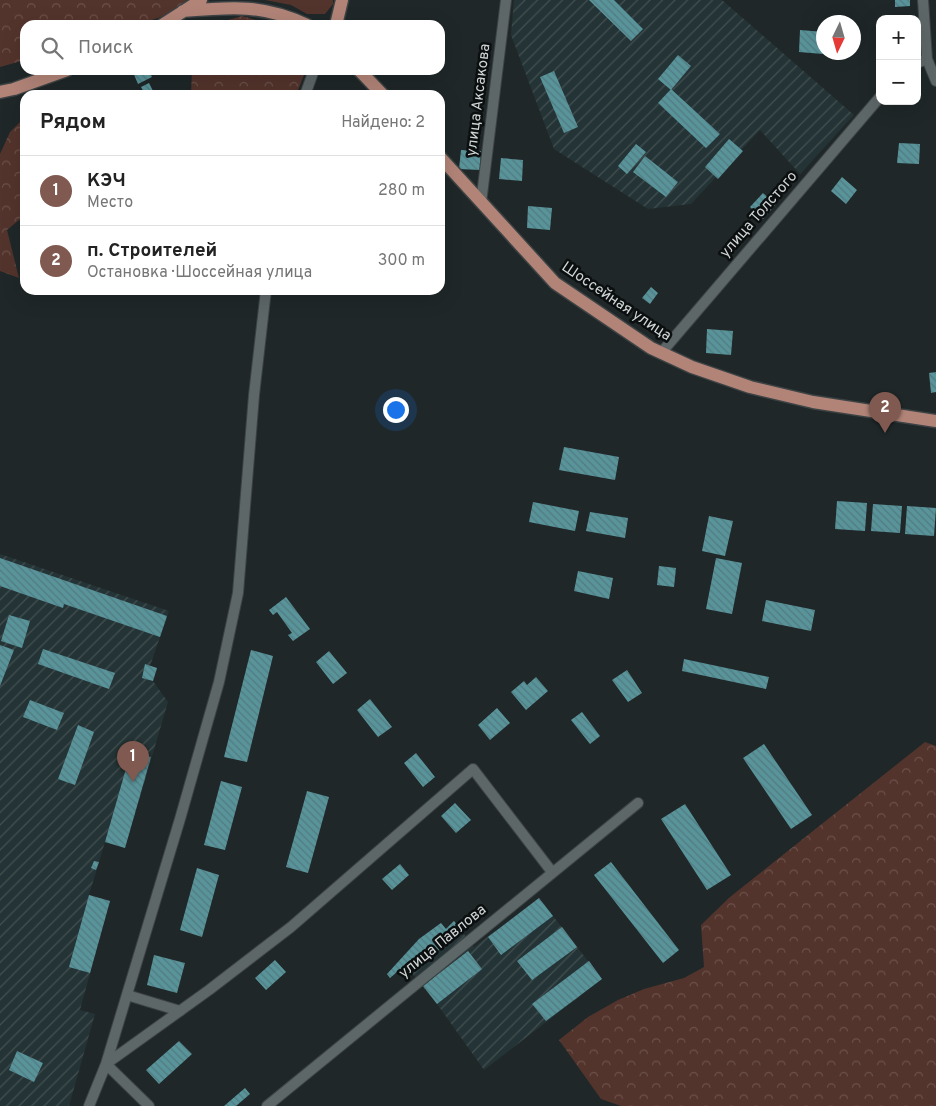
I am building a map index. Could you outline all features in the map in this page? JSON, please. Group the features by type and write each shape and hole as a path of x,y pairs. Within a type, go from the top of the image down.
{"main road":[{"path":"170,20 201,0"},
{"path":"337,20 342,0"},
{"path":"183,11 224,8 261,9 279,13 295,20"},
{"path":"0,92 52,75"},
{"path":"364,75 378,90"},
{"name":"Шоссейная улица","path":"445,163 555,283 651,348 692,367 750,387 813,402 936,421"}],"street":[{"name":"улица Аксакова","path":"481,203 506,0"},
{"path":"923,0 922,61 936,81"},
{"path":"307,90 312,75"},
{"name":"улица Толстого","path":"661,353 876,102"},
{"path":"89,1106 106,1064 219,682 238,593 254,395 265,295"},
{"path":"106,1064 180,1011 290,927 472,769 552,872"},
{"name":"улица Павлова","path":"267,1106 638,803"},
{"path":"127,995 180,1011"},
{"path":"106,1064 149,1106"}],"shaded area":[{"path":"514,0 722,0 854,115 800,174 760,130 691,204 648,209 554,149 511,35"},
{"path":"0,554 169,611 150,666 157,668 153,681 168,702 125,848 105,842 89,895 110,901 80,1010 95,1014 69,1106 0,1106"},
{"path":"539,898 602,979 484,1070 437,1004 411,972 419,966 413,959 390,978 387,974 419,939 441,923 446,929 454,921 474,947"}],"green space":[{"path":"0,0 187,0 172,13 152,20 20,20 20,61 0,67"},
{"path":"265,0 333,0 333,4 325,14 307,14 291,5"},
{"path":"242,16 256,20 228,20"},
{"path":"192,75 304,75 298,90 191,90"},
{"path":"20,122 20,219 7,230 19,278 0,271 0,154 10,132"},
{"path":"925,742 936,746 936,1106 621,1106 601,1099 559,1040 588,1017 618,1000 644,989 684,978 704,967 701,925 730,897"}],"building":[{"path":"589,0 614,0 643,29 631,41"},
{"path":"895,0 910,0 910,6 895,7"},
{"path":"800,30 816,31 816,53 799,52"},
{"path":"678,55 691,66 671,90 658,79"},
{"path":"554,71 578,127 564,133 540,77"},
{"path":"134,75 151,75 152,77 138,84"},
{"path":"149,83 152,90 142,90 141,87"},
{"path":"671,89 720,134 706,148 658,103"},
{"path":"729,139 743,151 718,179 705,167"},
{"path":"899,143 920,144 919,164 897,163"},
{"path":"636,144 646,152 627,174 618,166"},
{"path":"461,150 481,151 480,170 459,169"},
{"path":"645,156 678,182 666,197 633,172"},
{"path":"501,158 523,160 522,181 499,179"},
{"path":"842,177 857,190 846,204 831,191"},
{"path":"763,193 776,204 763,219 750,207"},
{"path":"528,206 552,208 550,230 527,228"},
{"path":"651,287 658,293 650,304 642,298"},
{"path":"707,329 733,331 731,355 706,353"},
{"path":"936,372 936,392 931,393 929,373"},
{"path":"564,447 619,457 615,480 559,470"},
{"path":"837,501 867,503 865,531 835,529"},
{"path":"533,502 579,511 575,531 529,522"},
{"path":"873,504 902,506 900,533 871,531"},
{"path":"907,506 936,508 934,536 905,534"},
{"path":"590,512 628,518 625,538 586,531"},
{"path":"709,516 733,521 725,556 702,551"},
{"path":"0,558 167,616 160,637 64,604 63,608 0,586"},
{"path":"716,558 742,563 732,614 706,609"},
{"path":"659,566 676,568 674,587 657,585"},
{"path":"578,571 613,578 609,599 574,591"},
{"path":"286,597 310,629 293,641 288,635 292,633 277,612 273,615 269,610"},
{"path":"766,600 815,610 811,631 762,621"},
{"path":"9,615 30,621 22,648 1,641"},
{"path":"0,645 14,650 0,686"},
{"path":"43,649 115,673 109,689 38,664"},
{"path":"251,650 273,656 247,762 224,757"},
{"path":"329,651 347,673 333,684 316,662"},
{"path":"684,659 769,677 766,689 682,671"},
{"path":"145,664 157,668 153,681 142,678"},
{"path":"627,670 642,693 628,702 612,680"},
{"path":"536,677 548,691 526,710 511,692 524,681 527,685"},
{"path":"370,699 392,727 378,737 357,710"},
{"path":"30,700 64,713 57,730 23,717"},
{"path":"497,708 510,723 490,740 478,725"},
{"path":"582,712 600,736 590,744 571,720"},
{"path":"78,725 94,732 75,785 58,779"},
{"path":"764,744 812,815 791,829 743,758"},
{"path":"131,751 151,757 125,848 105,842"},
{"path":"416,753 435,777 423,787 404,763"},
{"path":"221,781 242,787 225,850 204,845"},
{"path":"307,791 329,797 308,873 286,867"},
{"path":"455,803 471,820 456,833 441,816"},
{"path":"685,804 731,875 707,890 661,819"},
{"path":"94,861 99,862 96,870 91,868"},
{"path":"611,862 679,950 663,963 594,875"},
{"path":"400,864 409,875 392,890 382,879"},
{"path":"197,868 219,875 202,937 180,930"},
{"path":"89,895 110,901 90,973 69,967"},
{"path":"539,898 553,916 501,955 488,937"},
{"path":"454,921 462,931 419,966 412,959 390,978 387,974 419,939 441,923 446,929"},
{"path":"562,927 577,947 532,980 517,961"},
{"path":"468,951 482,969 437,1004 423,986"},
{"path":"154,955 185,963 177,993 147,985"},
{"path":"275,960 286,972 266,990 255,978"},
{"path":"589,961 602,979 546,1021 532,1004"},
{"path":"179,1041 192,1054 159,1084 146,1070"},
{"path":"17,1051 43,1063 34,1082 9,1070"},
{"path":"245,1088 250,1094 236,1106 224,1106"}],"place":[{"name":"п. Строителей","path":"885,433"},
{"name":"КЭЧ","path":"133,782"}]}
